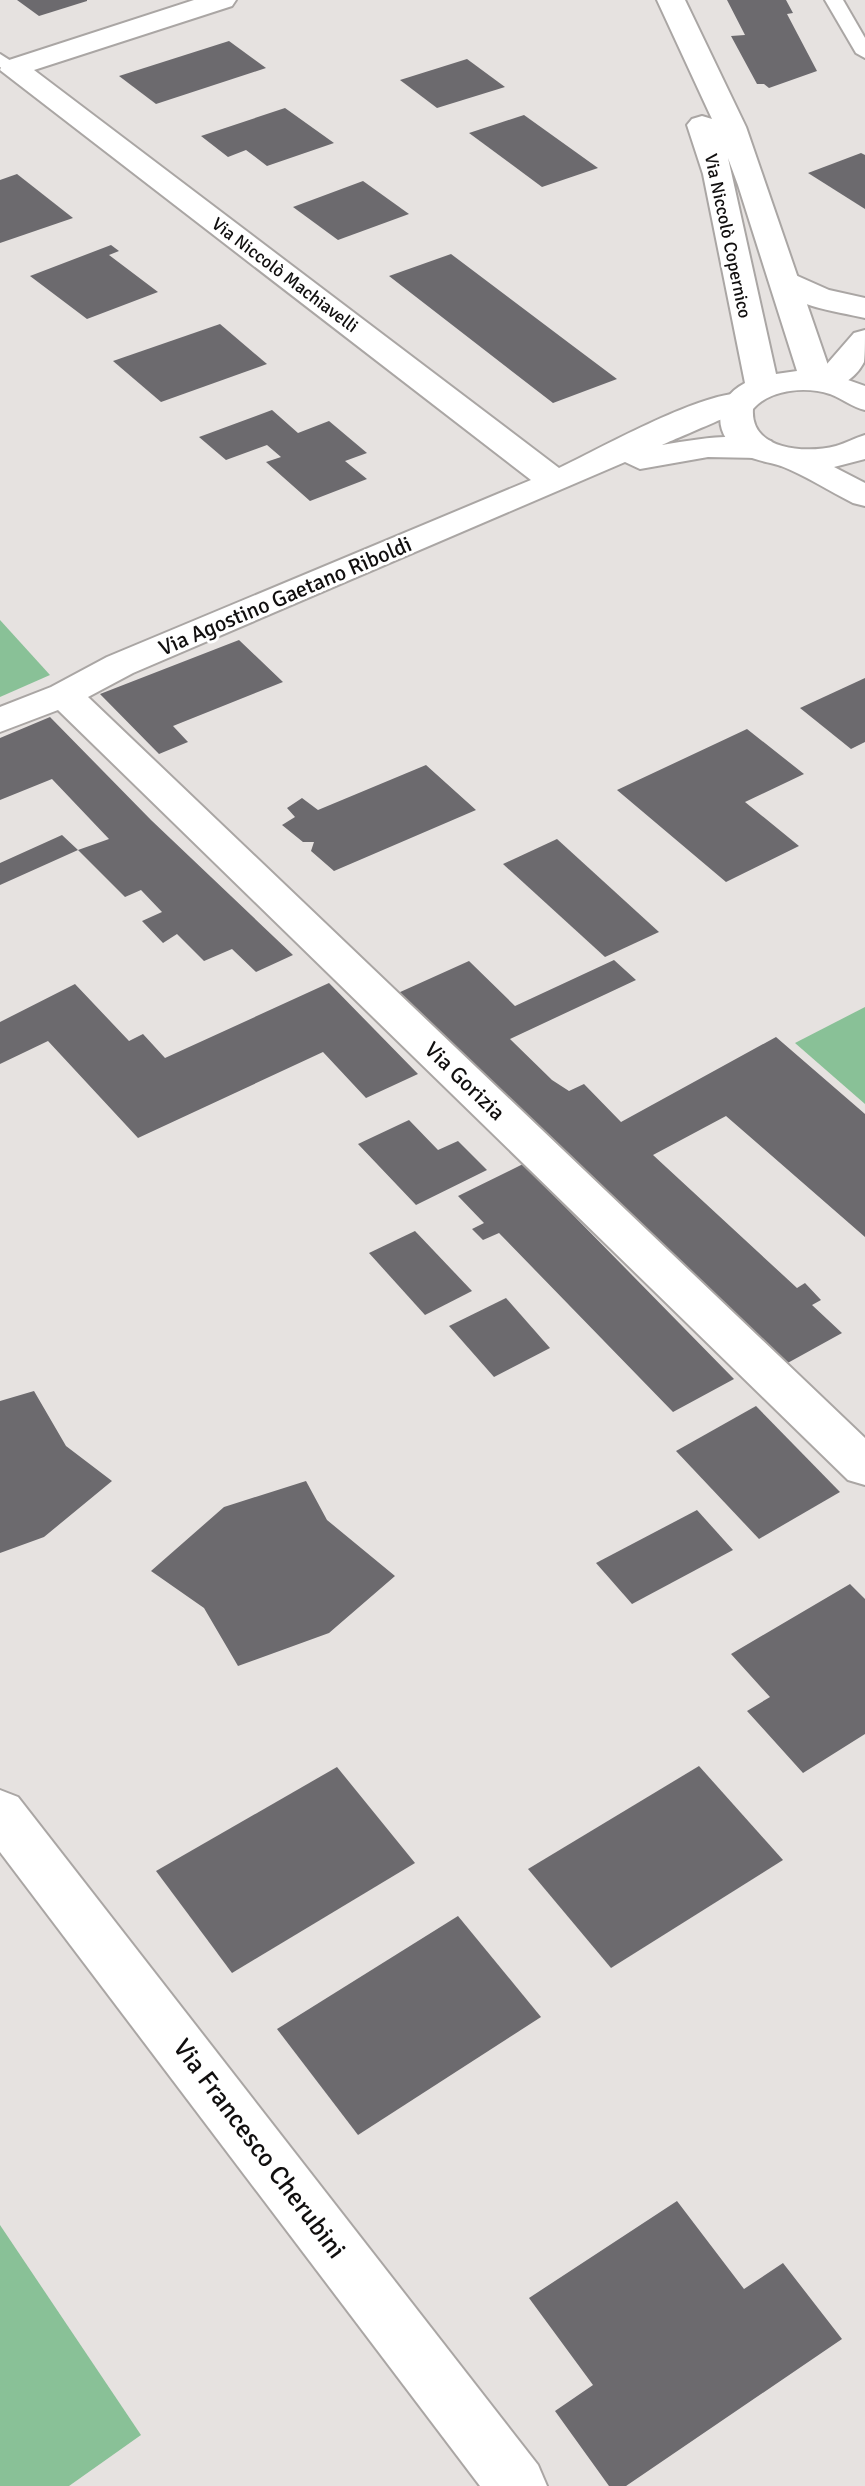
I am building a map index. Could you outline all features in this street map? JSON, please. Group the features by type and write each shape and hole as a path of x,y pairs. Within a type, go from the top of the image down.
{"street":[{"name":"Via Niccolò Machiavelli","path":"6,63 222,0"},
{"name":"Via Niccolò Copernico","path":"647,0 701,123 718,174 751,394 734,419 738,429 759,448"},
{"name":"Via Niccolò Copernico","path":"671,0 731,127 819,382"},
{"name":"Via Niccolò Machiavelli","path":"6,63 564,478"},
{"path":"784,279 818,297 865,308"},
{"path":"819,382 839,371 865,340"},
{"name":"Via Agostino Gaetano Riboldi","path":"0,720 64,695 120,665 564,478 707,411 790,381 819,382"},
{"path":"819,382 854,393 865,400"},
{"path":"792,458 830,459 853,453 865,445"},
{"name":"Via Agostino Gaetano Riboldi","path":"564,478 684,450 759,448 792,458"},
{"path":"792,458 865,496"},
{"name":"Via Gorizia","path":"64,695 865,1467"},
{"name":"Via Francesco Cherubini","path":"0,1812 517,2486"}],"lane":[{"path":"834,0 865,53"}],"green space":[{"path":"0,620 50,675 0,697"},
{"path":"865,1007 865,1104 795,1043"},
{"path":"0,2225 141,2435 69,2486 0,2486"}],"building":[{"path":"17,0 87,0 87,1 39,16"},
{"path":"727,0 786,0 793,13 787,14 817,71 769,88 757,84 731,36 745,35"},
{"path":"229,41 266,68 156,104 119,76"},
{"path":"467,59 505,87 437,108 400,80"},
{"path":"285,108 334,143 267,166 246,150 228,157 201,136"},
{"path":"524,115 598,168 542,187 469,133"},
{"path":"861,153 865,155 865,209 808,173"},
{"path":"17,174 73,218 0,243 0,180"},
{"path":"363,181 409,214 338,240 293,207"},
{"path":"111,245 119,251 109,255 158,292 87,319 30,276"},
{"path":"451,254 617,379 553,403 389,276"},
{"path":"220,324 267,364 161,402 113,361"},
{"path":"272,410 298,433 329,421 367,453 345,461 367,479 310,501 266,462 281,457 267,445 226,460 199,437"},
{"path":"239,640 283,682 173,726 188,742 159,754 100,694"},
{"path":"865,678 865,742 851,749 800,708"},
{"path":"50,717 151,820 293,955 256,972 232,949 204,961 177,934 163,943 142,921 162,912 141,890 125,897 78,850 109,839 52,779 0,800 0,738"},
{"path":"747,729 804,774 745,802 799,846 726,882 617,790"},
{"path":"426,765 476,810 334,871 311,851 314,842 303,842 282,825 295,817 287,808 302,798 318,810"},
{"path":"62,835 78,850 0,885 0,863"},
{"path":"557,839 659,932 605,957 503,864"},
{"path":"614,960 636,980 510,1039 552,1080 569,1091 584,1084 621,1122 776,1037 865,1114 865,1237 726,1116 653,1155 797,1288 805,1283 821,1300 812,1305 842,1333 784,1365 398,993 469,961 515,1006"},
{"path":"329,983 418,1074 366,1098 323,1052 138,1138 48,1041 0,1064 0,1022 75,984 129,1041 143,1034 165,1058"},
{"path":"409,1120 438,1150 458,1141 487,1170 416,1205 358,1144"},
{"path":"523,1164 734,1379 673,1412 499,1233 483,1240 472,1229 484,1223 458,1196"},
{"path":"415,1231 472,1291 425,1315 369,1253"},
{"path":"506,1298 550,1348 494,1377 449,1326"},
{"path":"34,1391 66,1446 112,1481 44,1537 0,1553 0,1401"},
{"path":"756,1406 840,1492 759,1539 676,1451"},
{"path":"306,1481 327,1520 395,1576 329,1633 238,1666 204,1608 151,1571 224,1507"},
{"path":"697,1510 733,1550 632,1604 596,1563"},
{"path":"850,1584 865,1599 865,1734 803,1773 747,1711 770,1697 731,1654"},
{"path":"699,1766 783,1860 611,1968 528,1869"},
{"path":"337,1767 415,1863 232,1973 156,1871"},
{"path":"458,1916 541,2017 358,2135 277,2029"},
{"path":"677,2201 744,2289 783,2263 842,2339 626,2486 609,2486 555,2411 593,2385 529,2298"}]}
